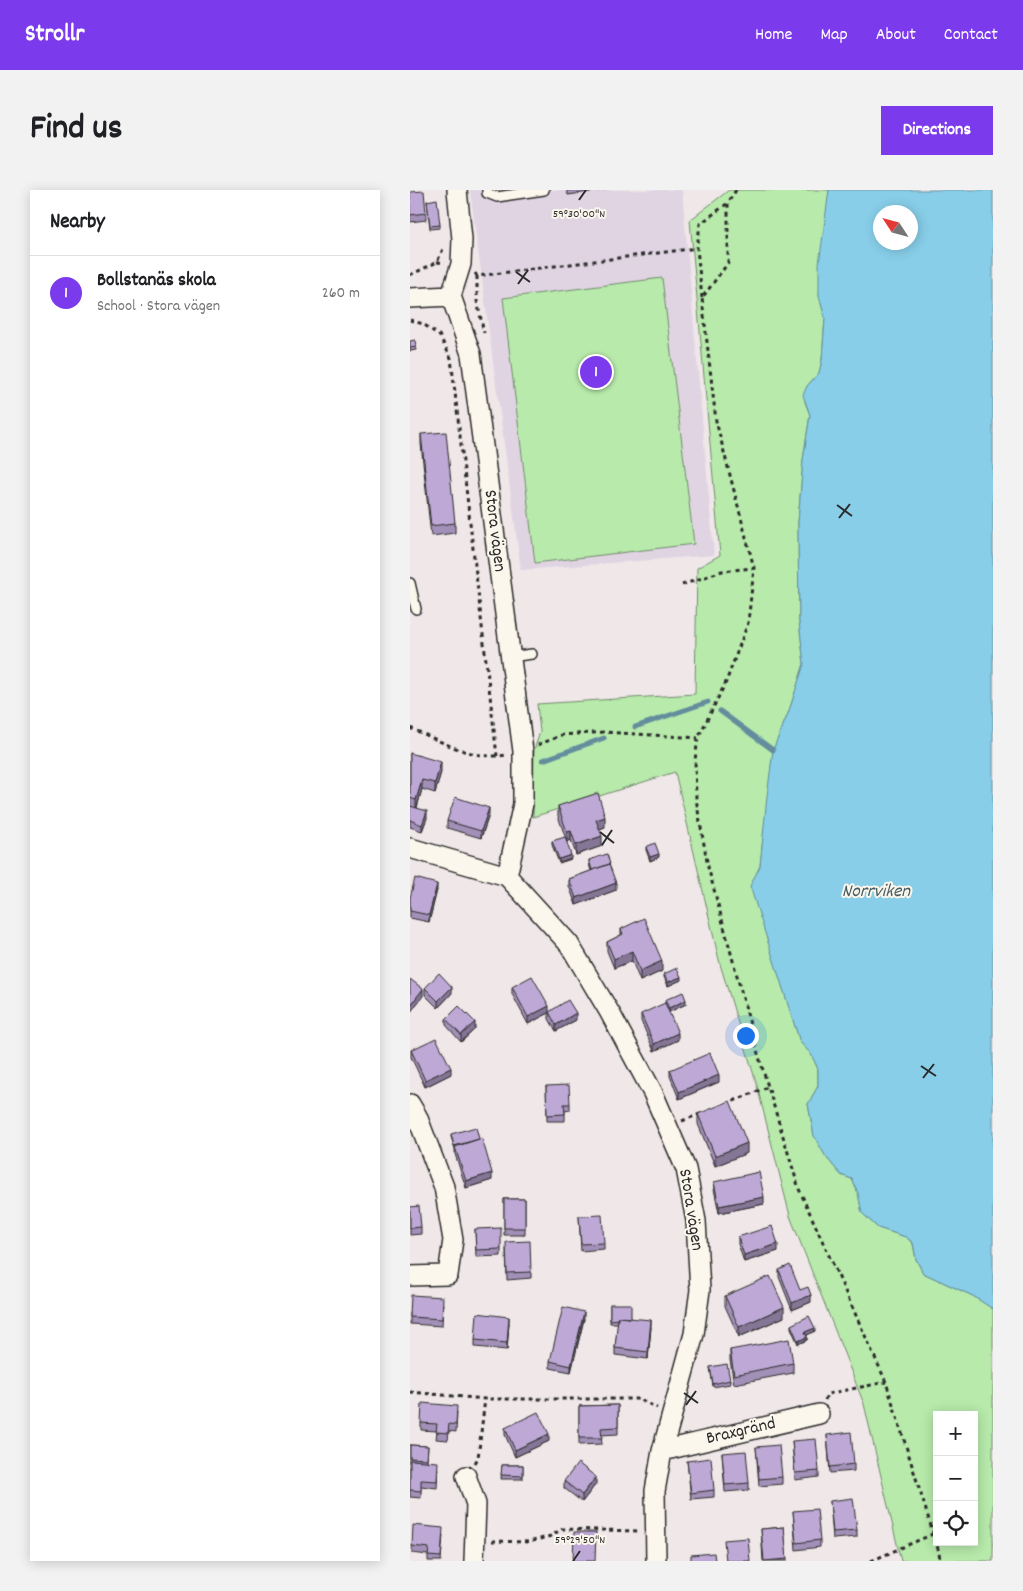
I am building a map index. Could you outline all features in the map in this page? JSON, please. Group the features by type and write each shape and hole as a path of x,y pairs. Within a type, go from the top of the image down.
{"street":[{"path":"410,298 450,296 461,264 462,239 457,190"},
{"name":"Stora vägen","path":"450,296 471,354 523,751 523,804 507,876 569,944 653,1092 686,1169 696,1221 700,1290 694,1334 662,1451 655,1491 656,1561"},
{"path":"410,848 507,876"},
{"path":"410,1104 417,1116 444,1187 453,1240 448,1275 410,1276"},
{"name":"Braxgränd","path":"662,1451 819,1414"},
{"path":"466,1476 476,1504 474,1561"}],"lane":[{"path":"487,190 488,193 497,197 544,190"},
{"path":"410,583 416,609"},
{"path":"510,657 532,654"}],"path":[{"path":"736,190 728,203 700,224 697,248 716,421 754,568 748,623 726,682 698,738 695,760 696,798 708,867 722,923 799,1189 886,1382 933,1534 871,1561"},
{"path":"702,298 728,263 728,203"},
{"path":"437,262 445,245"},
{"path":"410,275 437,262 472,267 477,276 697,248"},
{"path":"410,320 423,324 439,335 451,358 497,756 471,753 410,728"},
{"path":"682,585 722,571 754,568"},
{"path":"523,751 562,735 605,732 698,738"},
{"path":"722,1105 768,1087"},
{"path":"667,1126 704,1112"},
{"path":"819,1414 827,1394 886,1382"},
{"path":"410,1392 485,1399 639,1399 671,1415"},
{"path":"466,1476 478,1458 485,1399"},
{"path":"474,1541 529,1542 551,1536 562,1529 655,1532"},
{"path":"937,1546 940,1561"}],"shaded area":[{"path":"470,190 682,190 714,555 521,570"}],"green space":[{"path":"729,190 829,190 819,296 825,318 822,360 819,373 807,386 805,402 810,415 803,460 798,523 799,622 804,664 789,711 773,750 760,866 751,887 800,1042 811,1054 818,1069 818,1086 808,1104 814,1136 826,1157 841,1175 852,1179 858,1193 862,1213 878,1228 906,1237 913,1244 916,1259 923,1273 973,1296 993,1309 993,1561 901,1561 864,1404 790,1216 756,1082 720,964 675,772 533,817 534,750 540,732 537,704 695,694 697,568 720,555 690,220"},
{"path":"662,278 694,544 535,563 503,298"}],"water":[{"name":"Norrviken","path":"829,190 993,190 993,1309 973,1296 923,1273 916,1259 913,1243 906,1237 878,1228 862,1213 858,1193 852,1179 841,1175 826,1157 814,1136 808,1104 818,1086 818,1069 811,1054 800,1042 750,886 760,866 773,750 789,711 804,664 799,622 798,523 803,460 810,415 803,395 807,386 819,373 822,360 825,318 819,296 819,264"}],"building":[{"path":"424,191 426,213 410,215 410,192"},
{"path":"437,199 440,225 430,226 427,201"},
{"path":"415,340 416,347 410,348 410,341"},
{"path":"446,432 455,523 431,526 421,434"},
{"path":"410,753 441,762 435,783 422,780 416,800 410,798"},
{"path":"598,793 605,817 596,820 602,836 576,845 571,831 567,832 558,806"},
{"path":"455,797 489,808 481,831 447,821"},
{"path":"410,806 427,811 422,825 410,820"},
{"path":"565,837 571,855 559,859 552,841"},
{"path":"655,843 659,854 650,857 646,847"},
{"path":"607,854 610,864 592,870 589,860"},
{"path":"609,864 616,883 576,898 569,879"},
{"path":"415,878 437,884 429,915 410,911 410,898"},
{"path":"644,918 662,961 640,971 632,951 614,959 607,942 623,934 621,929"},
{"path":"677,968 681,977 668,982 664,974"},
{"path":"439,973 452,987 438,1001 425,988"},
{"path":"532,976 549,1006 528,1017 512,987"},
{"path":"410,979 423,989 410,1006"},
{"path":"683,992 686,1000 669,1008 665,1000"},
{"path":"568,1000 576,1013 556,1025 549,1012"},
{"path":"665,1003 678,1033 654,1044 641,1014"},
{"path":"459,1006 475,1022 461,1035 446,1019"},
{"path":"436,1038 451,1068 425,1080 411,1050"},
{"path":"710,1053 719,1075 679,1092 670,1070"},
{"path":"569,1085 570,1104 564,1104 565,1114 547,1115 546,1086"},
{"path":"730,1101 747,1143 715,1156 698,1114"},
{"path":"476,1127 479,1139 454,1146 451,1134"},
{"path":"482,1138 492,1173 466,1181 455,1147"},
{"path":"759,1172 764,1197 719,1206 714,1182"},
{"path":"504,1199 525,1199 525,1228 504,1228"},
{"path":"419,1206 421,1227 410,1228 410,1207"},
{"path":"602,1215 604,1243 581,1244 579,1216"},
{"path":"772,1226 778,1244 744,1255 738,1237"},
{"path":"501,1228 501,1249 476,1250 475,1229"},
{"path":"530,1241 531,1272 507,1273 506,1242"},
{"path":"790,1265 800,1290 808,1287 811,1295 792,1303 779,1270"},
{"path":"770,1276 784,1307 739,1327 725,1296"},
{"path":"411,1295 443,1297 442,1319 410,1317"},
{"path":"610,1304 631,1304 631,1318 618,1317 618,1319 610,1320"},
{"path":"563,1307 584,1312 571,1366 550,1361"},
{"path":"477,1313 509,1317 507,1343 475,1340"},
{"path":"809,1316 815,1328 805,1332 807,1337 798,1341 791,1325"},
{"path":"618,1317 651,1320 648,1352 615,1348"},
{"path":"789,1339 793,1363 734,1375 730,1350"},
{"path":"727,1364 730,1380 713,1384 710,1367"},
{"path":"422,1403 457,1406 456,1425 449,1424 448,1433 436,1432 437,1424 421,1423"},
{"path":"618,1405 618,1427 601,1428 602,1438 579,1438 579,1406"},
{"path":"538,1412 549,1434 515,1450 505,1428"},
{"path":"851,1432 854,1464 830,1467 827,1435"},
{"path":"816,1439 819,1471 795,1473 792,1441"},
{"path":"410,1445 428,1446 427,1459 410,1458"},
{"path":"779,1445 782,1477 759,1479 756,1447"},
{"path":"746,1451 749,1483 725,1485 722,1453"},
{"path":"711,1458 714,1490 691,1493 687,1461"},
{"path":"410,1460 438,1462 437,1481 421,1480 421,1491 410,1490"},
{"path":"578,1463 596,1477 582,1495 564,1481"},
{"path":"502,1465 523,1465 523,1476 501,1475"},
{"path":"853,1498 857,1530 833,1532 830,1501"},
{"path":"817,1509 820,1540 796,1543 793,1511"},
{"path":"413,1525 443,1528 441,1557 428,1556 429,1548 412,1546"},
{"path":"784,1527 787,1559 764,1561 761,1529"},
{"path":"574,1532 596,1532 595,1561 573,1561"},
{"path":"748,1538 750,1561 726,1561 724,1540"},
{"path":"714,1553 715,1561 691,1561 691,1555"}],"waterway":[{"path":"635,727 708,702"},
{"path":"720,711 773,750"},
{"path":"543,760 604,738"}],"place":[{"name":"Bollstanäs skola","path":"596,372"}]}
